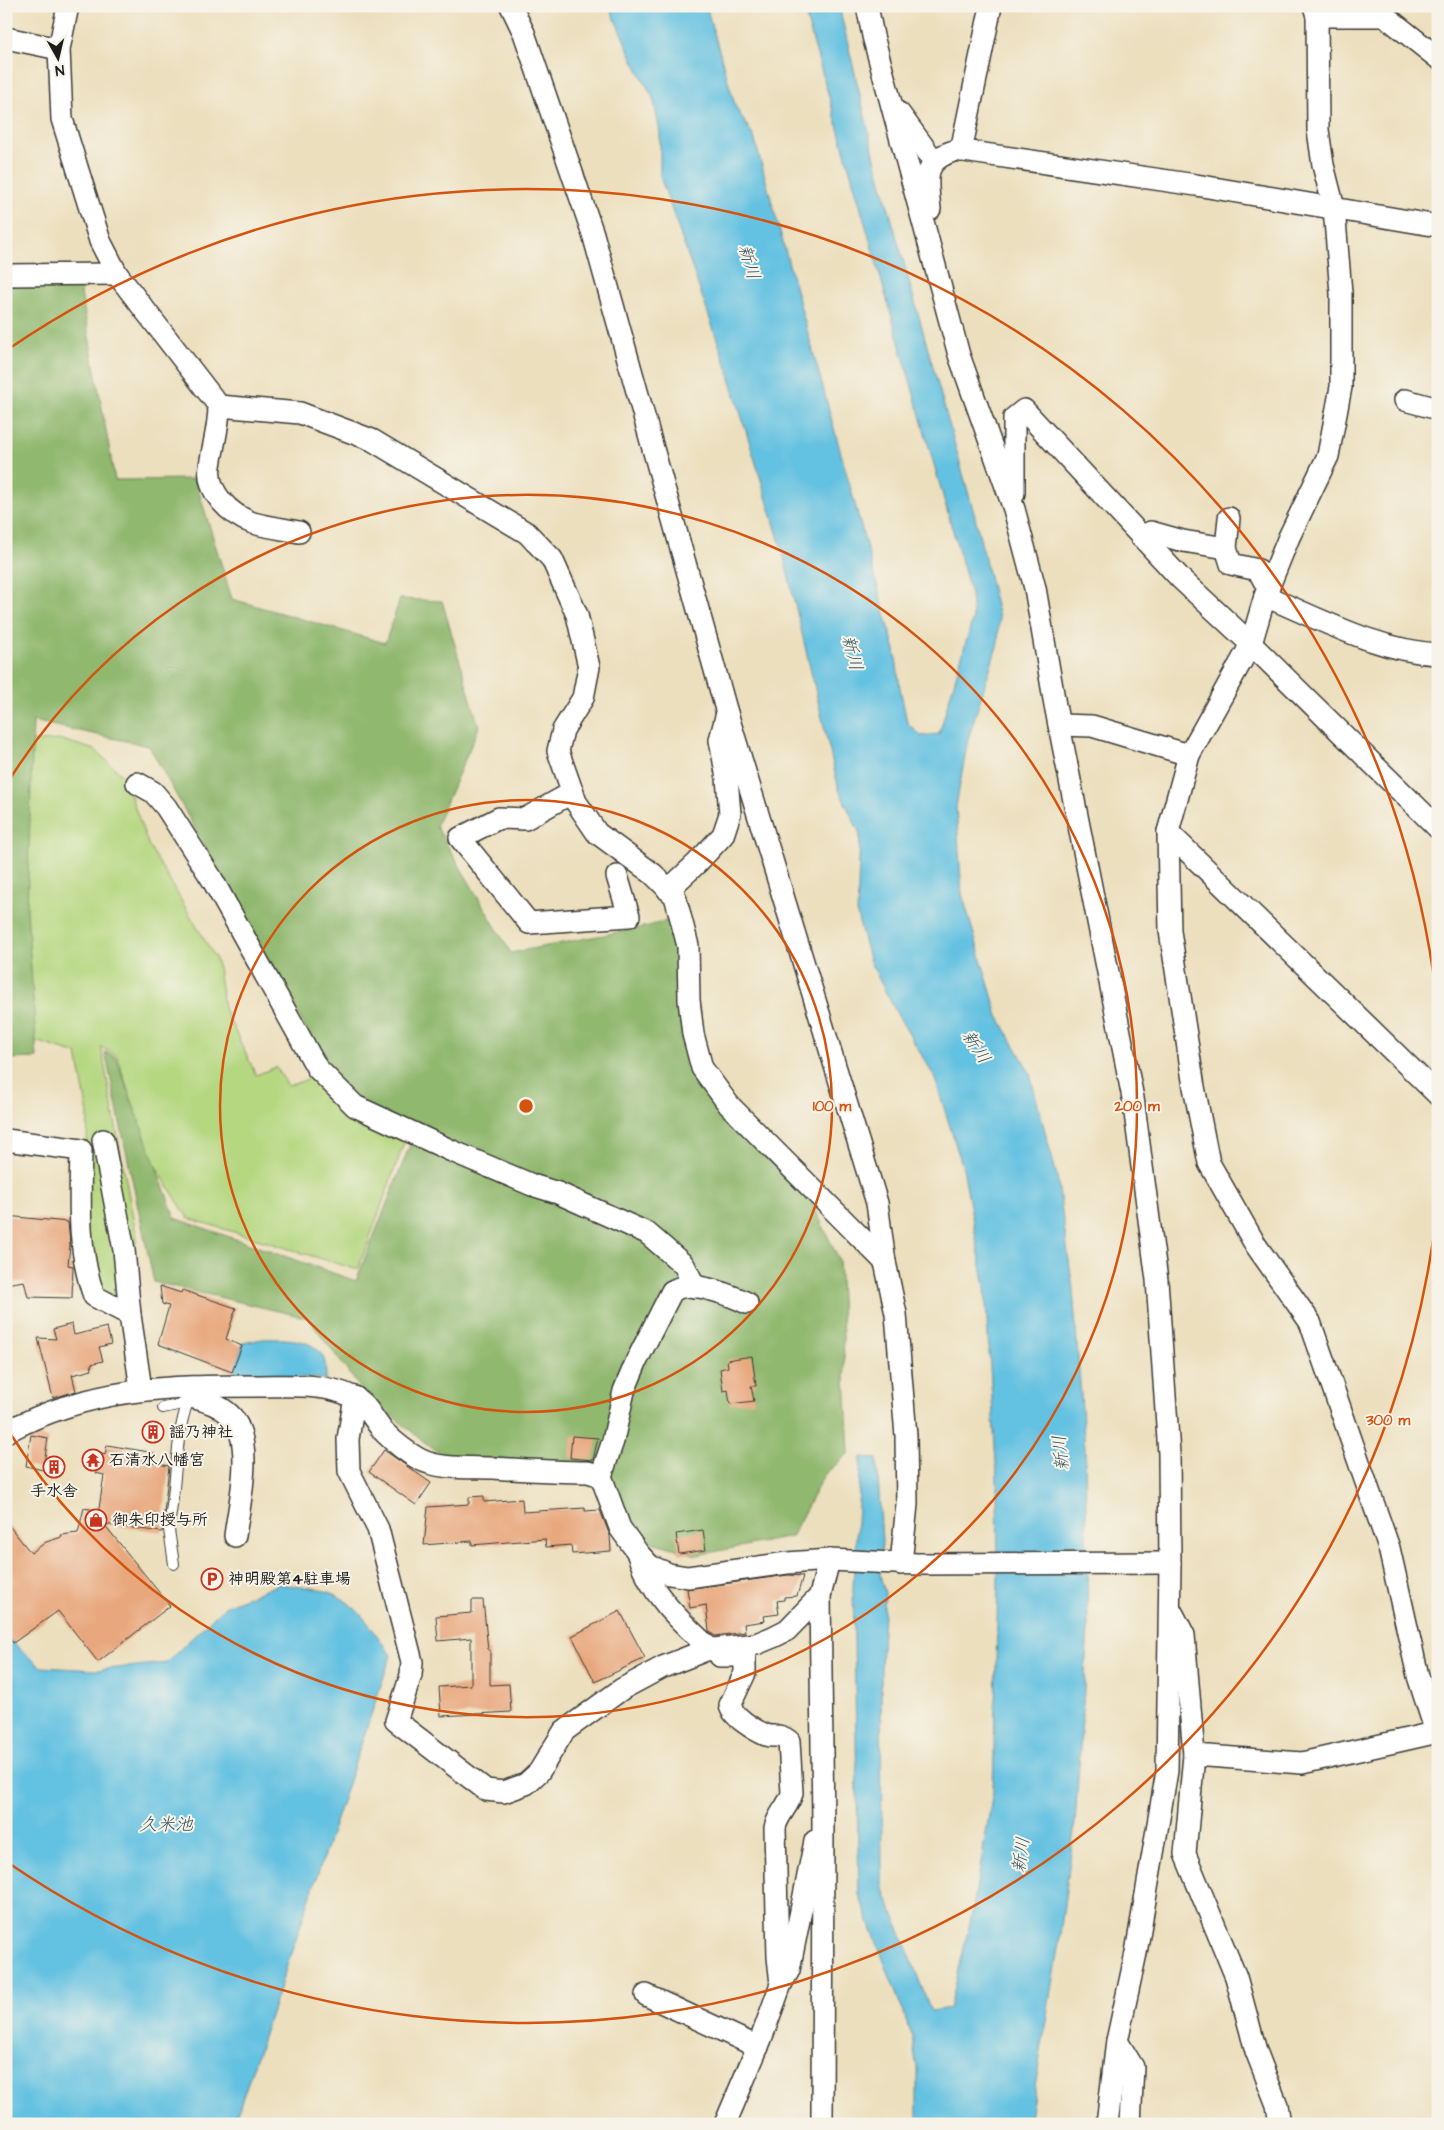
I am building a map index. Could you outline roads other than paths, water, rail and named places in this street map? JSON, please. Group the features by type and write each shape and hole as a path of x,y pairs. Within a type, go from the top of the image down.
{"street":[{"path":"68,6 59,49 62,119 100,241 116,274 219,406 219,424 209,469 213,492 231,511 252,522 299,532"},
{"path":"511,6 524,33 593,234 727,713 877,1203 885,1262 896,1314 906,1436 907,1504 902,1564"},
{"path":"867,6 873,36 960,355 1014,509 1035,588 1059,725 1133,1098 1157,1280 1169,1444 1162,1563 1170,1607 1167,1771 1136,1952 1117,2041 1107,2124"},
{"path":"961,151 991,6"},
{"path":"1194,1755 1302,1763 1437,1732 1418,1676 1389,1548 1310,1322 1255,1244 1209,1164 1176,979 1170,931 1168,832 1189,755 1251,644 1266,592 1289,537 1328,456 1341,387 1341,293 1334,208 1323,165 1318,130 1316,11 1385,11 1438,58"},
{"path":"6,38 59,49"},
{"path":"891,101 934,161"},
{"path":"934,262 927,176 934,161 942,154 961,151 1196,185 1438,226"},
{"path":"6,274 116,274"},
{"path":"1405,400 1438,409"},
{"path":"219,406 300,413 372,440 527,532 552,559 577,615 589,667 583,698 563,730 558,751 576,802 597,833 652,874 675,896 688,946 689,1000 693,1034 702,1068 729,1105 885,1262"},
{"path":"1014,509 1014,418 1024,410 1180,579 1251,644 1438,828"},
{"path":"1229,518 1226,548 1231,564 1258,570 1266,592 1374,641 1420,653 1438,654"},
{"path":"1141,537 1151,532 1183,542 1226,548"},
{"path":"668,890 723,835 730,814 727,778 720,740 727,713"},
{"path":"1059,725 1092,726 1189,755"},
{"path":"137,783 153,792 166,807 217,887 317,1068 355,1106 452,1151 532,1185 558,1193 647,1232 684,1265 695,1287"},
{"path":"573,792 524,819 499,818 460,838 529,923 629,916 617,876"},
{"path":"1168,832 1438,1095"},
{"path":"6,1140 81,1150 79,1214 87,1277 94,1296 130,1315"},
{"path":"103,1140 124,1250 130,1315 141,1389"},
{"path":"747,1303 736,1297 695,1287 684,1286 672,1291 637,1360 624,1391 613,1441 601,1476 620,1528 650,1566 669,1574 688,1577 787,1562 839,1561 902,1564 1162,1563"},
{"path":"6,1432 47,1413 98,1397 141,1389 191,1395 312,1387 327,1388 355,1397 369,1411 385,1433 419,1459 444,1466 588,1472 601,1476"},
{"path":"191,1395 210,1402 230,1414 240,1432 244,1454 244,1475 234,1536"},
{"path":"355,1397 348,1439 349,1471 378,1529 412,1662 411,1675 396,1721 486,1790 493,1792 514,1790 526,1784 539,1772 564,1731 579,1718 622,1688 663,1667 708,1650 756,1644 773,1638 787,1630 820,1596 839,1561"},
{"path":"638,1553 646,1577 660,1598 708,1650 720,1656 745,1658 745,1672 730,1708 733,1713 742,1721 767,1735 783,1736 789,1741 792,1793 790,1801 776,1821 775,1828 778,1957 781,1984"},
{"path":"820,1596 823,1823 822,2124"},
{"path":"1170,1607 1184,1635 1194,1755 1185,1854 1236,1976 1256,2051 1277,2105 1280,2124"},
{"path":"725,2124 758,2048 781,1984 789,1970 814,1844 823,1823"},
{"path":"646,1995 758,2048"},
{"path":"1117,2041 1133,2067 1130,2124"}],"lane":[{"path":"163,1408 191,1395"},
{"path":"174,1564 169,1530 170,1518 191,1395"}],"water":[{"name":"新川","path":"609,6 706,6 736,108 754,137 895,650 907,722 921,736 939,734 973,618 971,594 803,6 839,6 877,167 974,513 999,618 998,643 968,739 956,807 962,894 998,1016 1029,1071 1057,1176 1073,1289 1085,1450 1088,1629 1075,1823 1059,1942 1029,2124 917,2124 917,2068 911,2033 859,1895 853,1587 861,1457 877,1459 882,1541 880,1575 885,1593 881,1668 882,1884 931,2011 950,2008 973,1909 993,1792 998,1580 997,1479 985,1287 963,1168 934,1076 897,1014 870,962 857,915 860,834 839,790 782,549 725,362 660,176 660,132 653,98 633,60"},
{"path":"262,1339 297,1340 313,1346 324,1359 326,1379 234,1374 243,1343"},
{"name":"久米池","path":"279,1584 321,1590 343,1599 363,1617 391,1655 234,2124 6,2124 6,1637 41,1667 97,1670 166,1663 224,1607"}],"place":[{"name":"謡乃神社","path":"153,1432"},
{"name":"石清水八幡宮","path":"93,1460"},
{"name":"手水舎","path":"54,1467"},
{"name":"御朱印授与所","path":"96,1520"},
{"name":"神明殿第4駐車場","path":"212,1579"}]}
